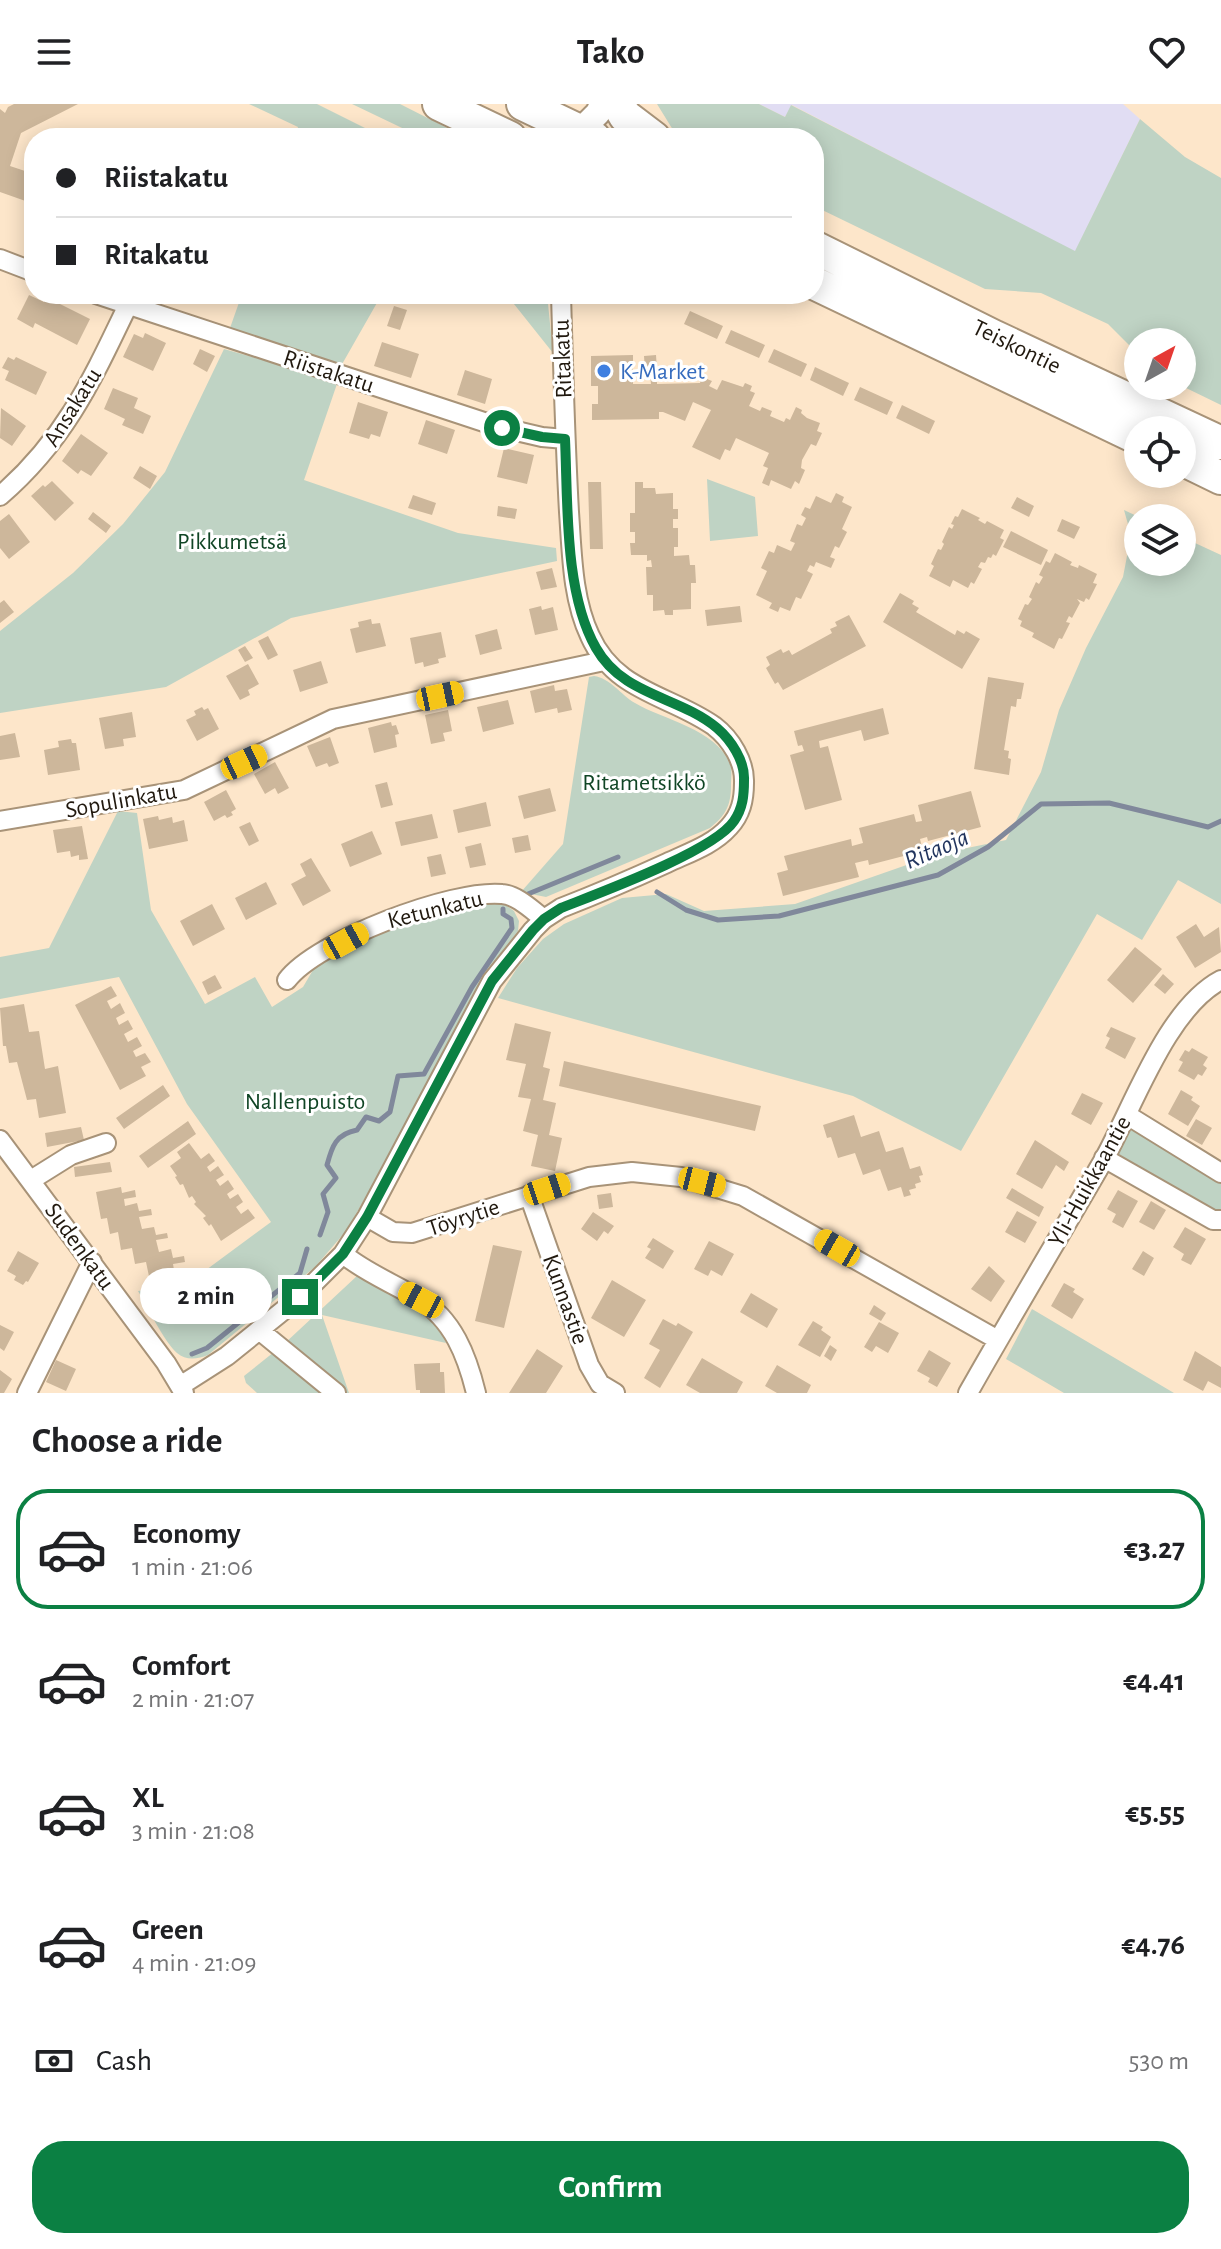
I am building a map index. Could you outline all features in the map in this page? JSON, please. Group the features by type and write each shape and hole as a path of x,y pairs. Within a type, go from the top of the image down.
{"highway":[{"path":"439,104 489,128"},
{"path":"523,104 583,128"},
{"path":"618,104 625,116 641,128"},
{"name":"Teiskontie","path":"824,252 995,337 1221,443"},
{"name":"Teiskontie","path":"824,288 1124,431"},
{"path":"1196,466 1221,478"}],"street":[{"path":"583,128 598,113 602,104"},
{"path":"0,259 24,268"},
{"name":"Riistakatu","path":"125,304 499,427 565,439"},
{"name":"Ritakatu","path":"182,1389 300,1297 343,1254 367,1217 481,1000 506,961 544,919 561,908 708,843 728,829 744,801 745,775 739,756 717,728 640,690 604,661 588,634 578,601 571,547 561,304"},
{"name":"Ansakatu","path":"0,496 36,462 76,409 128,305"},
{"name":"Sopulinkatu","path":"0,821 184,790 333,719 604,661"},
{"name":"Ketunkatu","path":"287,980 309,960 378,923 435,904 500,894 513,898 544,919"},
{"name":"Yli-Huikkaantie","path":"968,1393 1104,1158 1171,1030 1191,1003 1221,980"},
{"path":"1127,1115 1221,1173"},
{"name":"Sudenkatu","path":"0,1140 182,1389"},
{"path":"31,1180 71,1155 106,1143"},
{"path":"1104,1158 1213,1220 1221,1220"},
{"name":"Töyrytie","path":"367,1217 393,1232 412,1233 589,1177 632,1172 681,1177 724,1187 743,1196 998,1340"},
{"name":"Kunnastie","path":"529,1195 589,1365 601,1390"},
{"path":"343,1254 437,1312 462,1350 476,1393"},
{"path":"27,1393 92,1262"},
{"path":"259,1330 336,1393"}],"shaded area":[{"path":"759,104 1123,104 1140,119 1075,252 792,105 785,117"}],"green space":[{"path":"249,104 317,104 365,128 298,128"},
{"path":"352,104 400,104 447,128 402,128"},
{"path":"657,104 759,104 785,117 791,105 1075,251 1140,119 1185,157 1221,178 1221,405 1196,393 1196,328 1124,328 1124,340 1108,324 1041,293 985,289 824,211 824,128 672,128"},
{"path":"238,304 376,304 341,366 230,328"},
{"path":"514,304 548,304 553,353"},
{"name":"Pikkumetsä","path":"224,349 338,381 304,480 458,533 556,548 557,561 291,618 166,687 0,713 0,631 73,573 123,524 165,472"},
{"path":"707,479 755,497 758,536 710,541"},
{"path":"1196,543 1221,555 1221,904 1178,880 1142,940 1097,914 961,1151 853,1096 498,998 517,968 543,939 564,924 622,898 666,894 704,911 795,904 938,854 1006,840 1041,772 1059,710 1086,648 1124,572 1124,576 1196,576"},
{"name":"Ritametsikkö","path":"589,677 610,683 635,703 689,727 715,743 731,767 728,805 710,828 546,897 521,892 563,844"},
{"name":"Nallenpuisto","path":"118,811 137,813 151,910 205,1004 255,977 272,1007 303,987 313,970 352,944 397,923 472,904 500,901 514,911 519,921 518,931 474,994 347,1230 315,1267 208,1355 196,1358 184,1357 172,1348 138,1291 187,1284 271,1222 187,1104 119,977 0,999 0,957 49,948"},
{"path":"1140,1130 1221,1179 1221,1212 1214,1214 1118,1157 1116,1153 1126,1133"},
{"path":"358,1275 399,1293 436,1319 446,1343 322,1315 347,1393 332,1378 284,1344"},
{"path":"1032,1309 1174,1393 1064,1393 1006,1359"},
{"path":"274,1352 327,1393 257,1393 246,1383 244,1376"}],"building":[{"path":"14,104 78,104 31,128 24,128 21,133 10,166 24,171 24,200 0,192 0,109 5,113"},
{"path":"24,304 60,304 90,319 77,345 35,323 33,328 17,319"},
{"path":"394,306 407,310 400,330 387,326"},
{"path":"690,311 723,326 717,339 684,324"},
{"path":"731,330 765,345 759,358 725,343"},
{"path":"145,333 166,343 153,371 123,357 134,334 143,338"},
{"path":"382,342 419,354 411,378 374,366"},
{"path":"200,349 215,356 207,372 193,364"},
{"path":"774,349 807,364 801,377 768,362"},
{"path":"633,355 633,384 651,384 650,374 657,374 657,384 700,383 702,377 712,381 709,386 717,390 722,380 743,387 745,383 752,386 750,391 755,393 749,406 760,411 762,407 772,411 770,416 784,422 786,418 790,420 796,407 807,418 820,423 817,431 822,433 816,446 811,444 802,460 801,468 805,470 799,484 795,481 791,489 771,480 769,486 762,483 768,468 763,466 769,453 736,438 730,451 725,449 720,460 692,447 711,410 693,402 685,421 663,412 659,412 659,419 592,420 592,404 598,404 598,386 591,386 591,356"},
{"path":"656,355 657,370 645,370 644,356"},
{"path":"8,357 14,360 16,357 47,372 36,395 5,380 9,371 2,368"},
{"path":"815,367 849,383 843,396 810,380"},
{"path":"465,370 492,379 485,404 457,395"},
{"path":"860,387 893,402 887,415 854,400"},
{"path":"113,388 138,398 134,408 151,416 143,434 122,425 125,419 104,409"},
{"path":"358,402 388,412 380,437 371,434 369,439 349,433"},
{"path":"902,405 935,421 929,434 896,418"},
{"path":"1,408 26,426 12,446 0,438"},
{"path":"426,420 455,430 447,454 418,444"},
{"path":"81,434 108,453 91,476 81,470 78,474 62,461"},
{"path":"504,448 534,455 527,484 497,477"},
{"path":"140,466 157,476 150,489 133,478"},
{"path":"52,481 74,503 55,521 31,496"},
{"path":"588,482 601,482 603,549 590,549"},
{"path":"635,482 643,482 643,488 655,488 656,494 673,493 673,509 678,509 678,519 673,519 673,528 678,528 678,547 674,547 674,556 689,555 690,565 695,565 696,583 691,583 691,609 673,610 673,615 665,615 664,610 653,611 653,595 647,595 646,567 652,567 651,560 647,561 647,555 631,555 630,543 635,543 635,532 630,532 630,513 635,513"},
{"path":"836,493 844,497 842,502 852,507 842,529 847,532 830,557 835,559 831,568 816,562 814,567 810,565 807,571 813,574 801,599 796,597 790,611 780,607 778,612 769,608 772,603 756,595 767,571 761,568 769,551 774,553 777,545 791,551 795,543 790,541 797,524 802,526 806,518 801,515 805,507 810,509 816,496 831,503"},
{"path":"413,495 436,503 432,515 408,508"},
{"path":"1017,497 1034,506 1029,517 1011,508"},
{"path":"498,506 517,509 515,519 497,516"},
{"path":"962,509 985,524 987,521 1004,530 1000,538 1004,540 996,556 993,554 985,563 981,562 978,567 982,569 974,584 971,582 968,588 953,580 950,587 929,576 938,549 941,550 949,527 952,529 955,516 958,517"},
{"path":"93,512 111,526 106,533 88,519"},
{"path":"9,514 30,542 9,559 0,548 0,521"},
{"path":"1062,519 1080,527 1074,539 1057,531"},
{"path":"1011,531 1048,550 1041,565 1003,547"},
{"path":"1055,553 1072,562 1070,565 1078,568 1079,565 1097,574 1093,583 1097,584 1089,600 1086,598 1084,602 1077,599 1080,603 1072,618 1069,616 1066,622 1070,623 1054,649 1032,637 1034,633 1020,626 1022,621 1018,619 1025,604 1028,605 1032,599 1029,597 1036,582 1039,584 1043,577 1039,575 1046,561 1050,563"},
{"path":"552,568 557,587 541,590 536,572"},
{"path":"900,593 914,601 912,604 919,608 916,612 955,635 957,630 964,634 966,631 980,639 962,669 883,622"},
{"path":"4,600 14,612 0,623 0,603"},
{"path":"541,606 542,610 553,607 558,630 535,635 529,609"},
{"path":"740,606 742,622 707,626 705,610"},
{"path":"849,615 866,646 783,690 778,682 775,684 766,668 770,665 766,657 781,649 783,653 789,650 792,655 832,633 830,629 837,626 835,622"},
{"path":"371,619 372,624 380,623 386,646 356,653 350,629 359,627 358,622"},
{"path":"497,629 502,649 480,655 475,635"},
{"path":"441,632 446,657 438,659 439,663 424,667 423,662 415,664 410,638"},
{"path":"268,636 278,655 268,660 258,641"},
{"path":"245,646 253,658 245,662 238,650"},
{"path":"321,661 328,683 300,692 293,670"},
{"path":"248,664 259,684 248,690 250,695 240,700 226,676"},
{"path":"988,677 1024,683 1021,699 1017,699 1016,707 1011,706 1004,750 1009,751 1008,758 1011,759 1009,775 974,769"},
{"path":"554,685 555,691 567,689 572,710 558,713 557,708 535,713 530,691"},
{"path":"508,700 514,724 483,732 477,707"},
{"path":"202,707 204,710 208,708 219,729 197,741 186,720 196,715 194,711"},
{"path":"883,708 889,734 864,741 861,730 819,741 820,748 828,746 842,800 805,810 790,755 804,751 802,745 798,746 794,731"},
{"path":"448,710 452,731 443,733 445,741 431,744 425,715"},
{"path":"132,712 136,737 123,739 124,746 105,749 99,718"},
{"path":"391,722 392,726 396,725 399,734 395,735 397,747 374,753 368,728"},
{"path":"15,733 20,757 0,760 0,736"},
{"path":"330,737 339,763 316,767 307,746"},
{"path":"71,739 72,743 76,743 80,770 48,775 44,750 59,747 58,741"},
{"path":"275,762 289,788 278,794 275,788 265,794 254,774"},
{"path":"387,782 393,805 381,808 375,785"},
{"path":"550,788 556,811 524,819 518,796"},
{"path":"226,790 236,809 231,812 233,815 227,818 225,815 214,821 204,802"},
{"path":"971,791 981,827 928,841 927,837 920,839 923,851 869,865 868,860 855,863 859,877 783,896 777,873 788,870 784,856 851,839 852,846 863,843 859,828 914,814 916,822 922,821 918,805"},
{"path":"486,802 491,826 458,833 453,810"},
{"path":"432,814 438,838 401,846 395,822"},
{"path":"158,816 159,820 172,817 173,823 184,820 188,841 149,849 143,819"},
{"path":"250,822 259,841 249,846 239,827"},
{"path":"82,826 88,859 79,860 79,855 71,857 70,851 57,853 53,830"},
{"path":"372,831 382,854 350,867 341,844"},
{"path":"528,835 531,850 515,853 512,838"},
{"path":"481,843 486,865 470,868 465,847"},
{"path":"441,854 446,874 431,877 427,857"},
{"path":"311,858 331,891 303,906 291,884 306,876 300,864"},
{"path":"266,882 277,904 246,920 235,898"},
{"path":"212,904 225,929 193,946 180,921"},
{"path":"1196,924 1204,937 1219,927 1221,952 1195,968 1176,937"},
{"path":"1135,947 1162,969 1133,1003 1107,980"},
{"path":"1163,974 1174,984 1165,994 1154,985"},
{"path":"215,975 222,988 208,995 202,982"},
{"path":"111,986 117,996 107,1001 111,1009 120,1003 125,1013 116,1018 119,1025 128,1020 133,1029 124,1034 128,1042 137,1037 142,1046 133,1051 136,1057 145,1053 151,1062 141,1067 146,1076 120,1090 75,1005"},
{"path":"24,1004 29,1032 39,1031 45,1069 58,1066 66,1113 39,1118 36,1099 27,1100 17,1062 9,1063 6,1046 3,1046 0,1008"},
{"path":"515,1023 551,1032 543,1067 550,1069 543,1100 556,1103 549,1135 562,1138 555,1171 531,1166 538,1135 523,1131 531,1099 518,1097 526,1064 506,1060"},
{"path":"1111,1027 1136,1038 1125,1059 1105,1048"},
{"path":"1192,1048 1208,1057 1203,1065 1207,1068 1202,1076 1198,1074 1194,1080 1178,1071 1183,1062 1179,1060 1185,1050 1189,1052"},
{"path":"564,1061 761,1106 755,1131 559,1086"},
{"path":"163,1085 170,1096 124,1129 116,1118"},
{"path":"1181,1090 1200,1106 1188,1126 1168,1114"},
{"path":"1082,1093 1103,1103 1091,1125 1071,1114"},
{"path":"854,1115 861,1137 879,1131 886,1152 903,1147 910,1169 920,1166 923,1175 919,1176 921,1182 909,1190 911,1195 904,1197 901,1187 888,1191 880,1169 863,1175 855,1153 838,1158 823,1125"},
{"path":"1196,1119 1212,1128 1202,1145 1186,1136"},
{"path":"188,1121 196,1134 148,1168 139,1156"},
{"path":"81,1127 84,1140 47,1147 45,1133"},
{"path":"1035,1140 1069,1162 1064,1171 1056,1165 1042,1189 1016,1174"},
{"path":"189,1143 201,1159 209,1153 215,1161 207,1167 210,1172 218,1166 224,1175 216,1180 220,1186 228,1180 234,1189 227,1194 230,1199 238,1194 243,1202 236,1207 241,1214 248,1209 255,1218 221,1241 211,1224 209,1226 203,1218 206,1216 194,1204 196,1202 192,1196 189,1198 183,1184 180,1185 170,1166 181,1158 177,1152"},
{"path":"110,1162 112,1172 75,1177 74,1167"},
{"path":"121,1187 122,1193 135,1190 136,1197 124,1199 125,1206 137,1203 139,1211 151,1209 152,1215 139,1217 142,1229 154,1227 156,1235 167,1233 168,1238 156,1240 159,1252 171,1249 173,1258 184,1256 185,1262 173,1264 175,1276 150,1281 146,1262 135,1264 132,1248 121,1250 118,1232 110,1234 107,1218 101,1219 96,1192"},
{"path":"1012,1188 1044,1207 1039,1217 1006,1198"},
{"path":"1118,1190 1138,1201 1123,1228 1112,1222 1116,1214 1107,1209"},
{"path":"611,1193 613,1207 599,1209 597,1195"},
{"path":"1151,1201 1166,1210 1154,1230 1139,1222"},
{"path":"1017,1211 1037,1222 1025,1243 1005,1232"},
{"path":"593,1212 614,1226 608,1234 604,1231 597,1241 581,1229"},
{"path":"1185,1227 1206,1239 1191,1265 1181,1260 1184,1254 1173,1247"},
{"path":"653,1238 674,1251 663,1269 645,1258"},
{"path":"709,1241 734,1254 722,1276 711,1270 708,1276 694,1269"},
{"path":"493,1245 522,1251 504,1328 475,1321"},
{"path":"18,1251 39,1263 23,1285 7,1271"},
{"path":"1143,1251 1154,1258 1144,1276 1132,1269"},
{"path":"989,1266 1005,1281 991,1302 971,1289"},
{"path":"612,1280 646,1300 624,1337 591,1318"},
{"path":"1064,1283 1084,1299 1072,1319 1051,1306"},
{"path":"751,1293 778,1309 767,1328 740,1312"},
{"path":"874,1305 886,1313 881,1321 869,1314"},
{"path":"663,1319 693,1332 660,1388 644,1378 660,1350 649,1344"},
{"path":"813,1321 831,1337 820,1357 798,1345"},
{"path":"879,1322 899,1333 888,1353 876,1346 872,1352 864,1347"},
{"path":"0,1325 14,1332 4,1351 0,1348"},
{"path":"830,1345 837,1350 831,1361 824,1356"},
{"path":"537,1349 563,1366 546,1393 509,1393"},
{"path":"929,1350 951,1363 937,1387 928,1382 930,1378 917,1371"},
{"path":"1195,1351 1221,1367 1221,1388 1208,1381 1203,1391 1183,1380"},
{"path":"702,1358 743,1382 737,1393 700,1393 686,1385"},
{"path":"56,1360 76,1369 66,1391 46,1382"},
{"path":"440,1363 440,1372 444,1372 445,1393 420,1393 416,1390 414,1364"},
{"path":"777,1365 811,1385 807,1393 777,1393 765,1386"},
{"path":"0,1370 12,1379 4,1393 0,1393"}],"waterway":[{"name":"Ritaoja","path":"657,892 686,910 718,920 779,916 938,875 988,847 1041,804 1109,803 1208,827 1221,821"},
{"path":"528,894 618,857"},
{"path":"320,1235 328,1212 323,1194 336,1178 327,1165 333,1147 344,1134 357,1130 366,1117 379,1121 390,1112 398,1076 424,1074 472,987 512,928 511,919 503,914 503,909"},
{"path":"192,1354 207,1348 300,1273 307,1249"}],"place":[{"name":"K-Market","path":"604,371"}],"route":[{"path":"300,1297 343,1254 367,1217 481,1000 523,941 544,919 561,908 708,843 728,829 744,801 745,775 739,756 717,728 640,690 604,661 588,634 574,574 565,439 502,428"}]}
